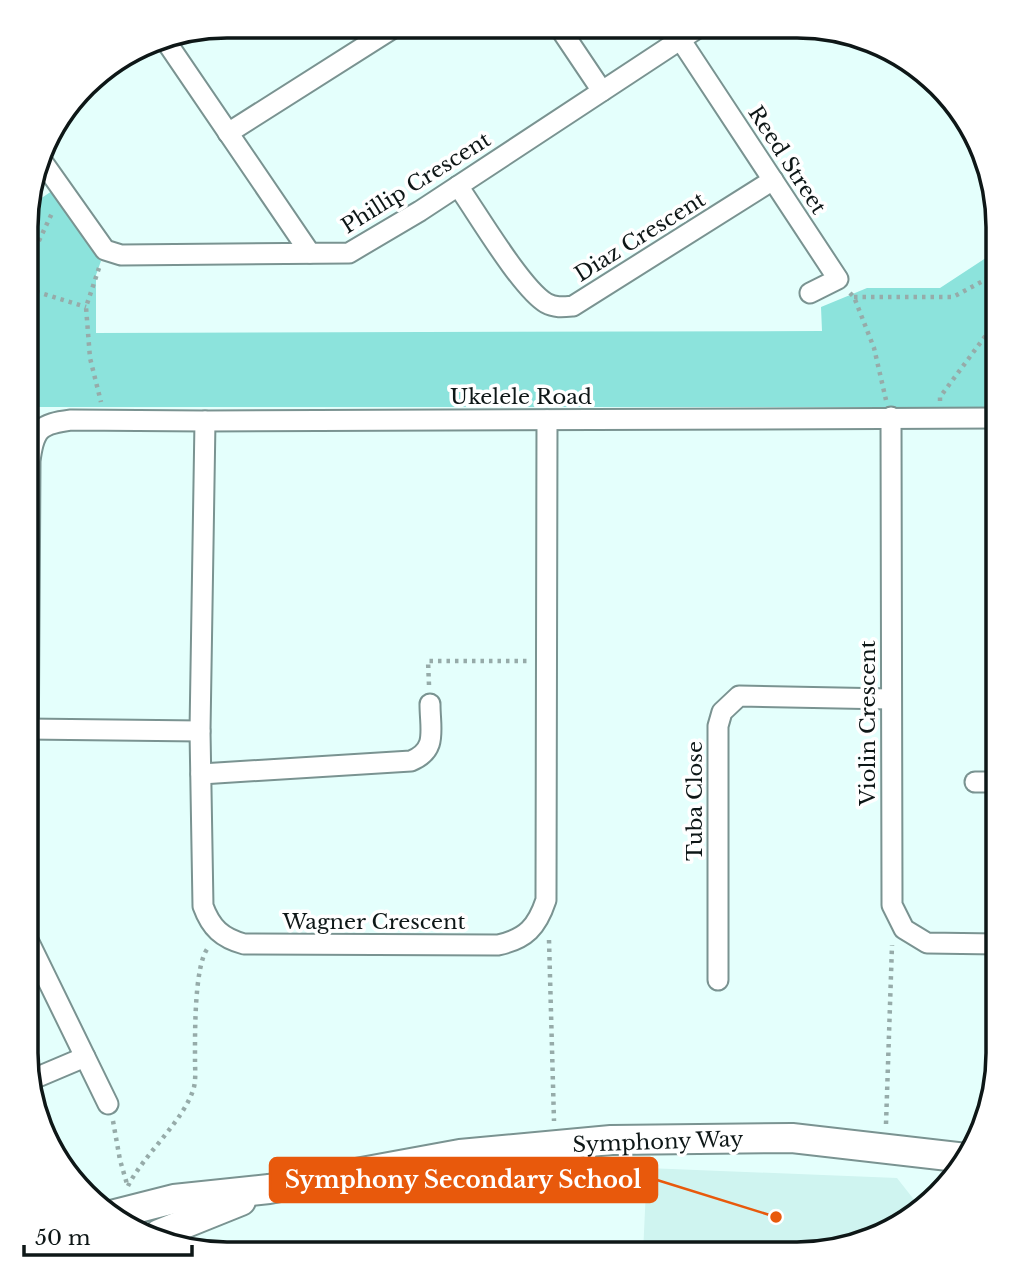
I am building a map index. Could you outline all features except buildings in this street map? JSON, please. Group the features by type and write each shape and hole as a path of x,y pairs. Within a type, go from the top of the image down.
{"main road":[{"name":"Symphony Way","path":"125,1211 174,1199 269,1189 460,1154 611,1140 792,1138 954,1157"},
{"name":"Symphony Way","path":"167,1231 269,1189"}],"street":[{"path":"567,38 602,91"},
{"path":"228,133 377,39"},
{"name":"Phillip Crescent","path":"105,250 143,257 349,253 458,186 680,39"},
{"name":"Reed Street","path":"680,39 838,279"},
{"path":"170,48 310,253"},
{"path":"48,171 105,250"},
{"name":"Diaz Crescent","path":"458,186 524,281 539,298 562,308 573,306 773,180"},
{"path":"810,293 838,279"},
{"name":"Violin Crescent","path":"891,417 892,905 904,929 926,943 985,944"},
{"name":"Ukelele Road","path":"38,432 45,425 71,419 205,421 986,418"},
{"name":"Wagner Crescent","path":"220,934 244,944 498,945 514,942 540,919 546,900 547,420"},
{"path":"205,421 200,731 203,906 209,922 220,934"},
{"name":"Tuba Close","path":"718,980 719,726 722,712 739,696 890,699"},
{"path":"201,774 411,761 423,756 430,748 430,704"},
{"path":"38,729 200,731"},
{"path":"975,782 985,782"},
{"path":"38,961 108,1104"},
{"path":"40,1076 85,1057"}],"path":[{"path":"38,243 62,191"},
{"path":"105,250 86,307 90,358 96,388 107,420"},
{"path":"838,279 854,298 874,348 891,417"},
{"path":"854,298 953,297 986,279"},
{"path":"38,292 86,307"},
{"path":"942,418 940,397 986,335"},
{"path":"430,704 428,661 547,663"},
{"path":"548,933 554,1121"},
{"path":"108,1104 128,1188 182,1111 194,1087 198,980 202,955 220,934"},
{"path":"886,1124 892,936"}],"shaded area":[{"path":"52,191 101,261 96,275 96,333 822,331 821,307 867,288 940,288 986,258 986,407 38,407 38,228 41,198"},
{"path":"647,1168 897,1178 914,1200 880,1222 833,1238 808,1241 644,1241"}],"place":[{"name":"Symphony Secondary School","path":"776,1217"}]}
